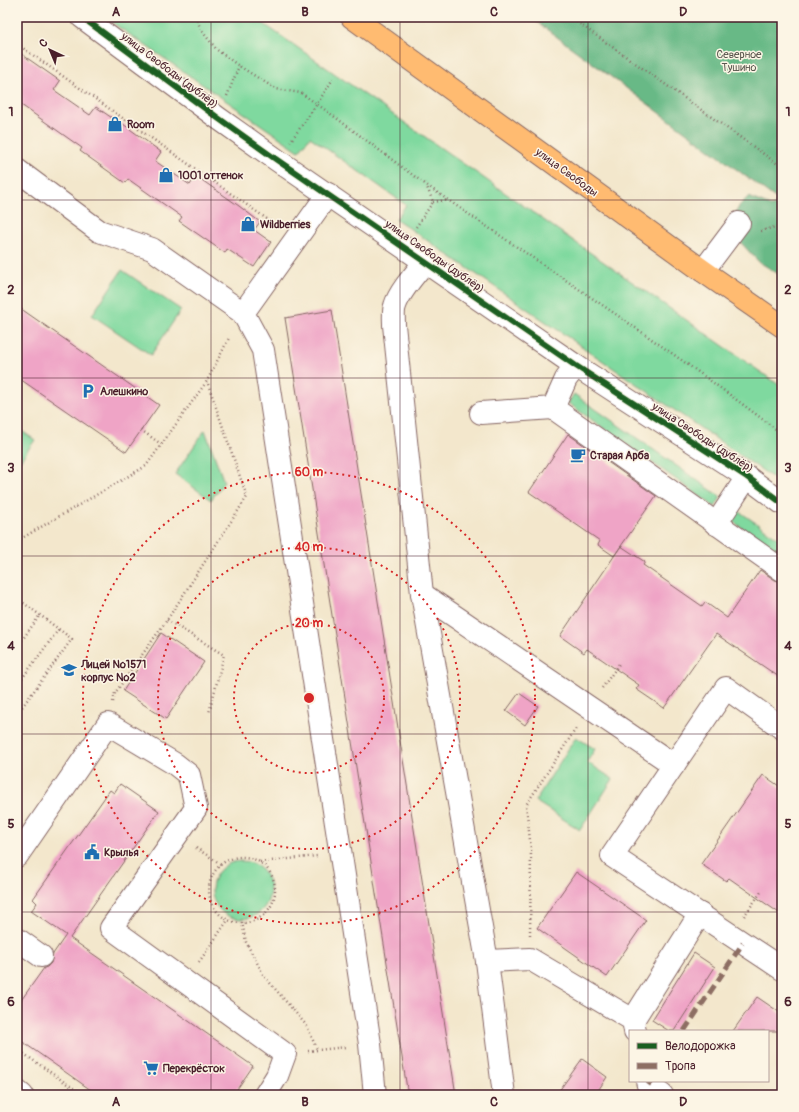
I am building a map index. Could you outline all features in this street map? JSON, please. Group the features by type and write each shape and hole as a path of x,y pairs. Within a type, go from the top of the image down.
{"main road":[{"name":"улица Свободы","path":"352,17 703,271 782,326"}],"street":[{"name":"улица Свободы (дублёр)","path":"82,17 277,160 576,366 746,477 782,503"},
{"path":"17,170 99,231 152,249 242,313 263,350 370,1044 375,1095"},
{"path":"242,313 328,194"},
{"path":"703,271 739,223"},
{"path":"425,262 410,280 395,306 394,324 422,594 487,961 504,1095"},
{"path":"553,408 566,379 576,366"},
{"path":"481,413 553,408 782,570"},
{"path":"716,524 746,477"},
{"path":"422,594 674,765"},
{"path":"782,728 726,688 612,856 782,969"},
{"path":"17,856 108,724 175,764 189,775 196,808 111,928 285,1054 277,1076 264,1095"},
{"path":"487,961 530,959 634,1025 700,914"},
{"path":"17,939 41,956"},
{"path":"647,1082 648,1085 662,1095"},
{"path":"17,1091 22,1095"}],"path":[{"path":"196,17 201,30 217,50 239,66 276,89 301,93 427,186 729,393 782,434"},
{"path":"570,17 782,167"},
{"path":"17,44 296,239"},
{"path":"218,118 239,66"},
{"path":"277,160 333,79"},
{"path":"427,186 433,202"},
{"path":"403,246 433,202 448,200"},
{"path":"17,541 146,466 207,381 242,313"},
{"path":"108,724 115,694 167,620 247,497 207,381"},
{"path":"142,430 161,444"},
{"path":"17,598 72,639 17,714"},
{"path":"17,611 23,603"},
{"path":"17,647 40,615"},
{"path":"167,620 224,655 209,713"},
{"path":"17,686 59,628"},
{"path":"612,673 619,664"},
{"path":"530,959 531,849 526,805 589,707"},
{"path":"259,862 341,853"},
{"path":"240,857 250,858 259,862 268,869 273,879 275,890 273,900 268,910 249,922 228,920 219,913 212,904 209,894 210,883 214,872 221,864 230,859 240,857"},
{"path":"751,907 761,892"},
{"path":"186,982 228,920"},
{"path":"242,922 246,942 264,976 307,1026 316,1050"},
{"path":"285,1054 370,1044"},
{"path":"17,1049 83,1095"}],"green space":[{"path":"104,17 254,17 782,387 782,484 396,219 406,205 310,137 299,151"},
{"name":"Северное Тушино","path":"530,17 782,17 782,276 759,262 727,228 740,205 748,197 773,207 778,200"},
{"path":"122,270 181,310 151,355 92,315"},
{"path":"574,394 721,497 715,507 568,403"},
{"path":"17,428 35,440 17,465"},
{"path":"205,430 224,482 211,500 175,474"},
{"path":"737,510 782,541 782,556 731,520"},
{"path":"576,737 595,749 587,762 613,779 580,830 535,801"},
{"path":"241,861 257,866 265,874 270,890 265,906 257,914 241,919 225,914 217,906 212,890 217,874 225,866"}],"building":[{"path":"17,51 60,81 54,90 90,115 96,107 118,122 119,121 161,152 155,161 190,185 196,176 260,222 254,230 271,242 254,267 227,249 225,253 179,221 182,217 128,179 125,183 80,151 82,148 17,102"},
{"name":"Алешкино","path":"17,306 159,405 126,452 17,377"},
{"path":"332,310 456,1095 408,1095 285,318"},
{"path":"568,434 656,496 614,556 598,545 600,541 529,492"},
{"path":"621,546 645,562 643,565 702,606 705,602 727,618 760,570 775,580 782,582 782,679 716,634 664,708 636,689 639,685 587,649 584,653 560,636"},
{"path":"161,633 204,662 166,719 123,691"},
{"path":"519,693 538,706 525,725 506,711"},
{"path":"763,775 782,788 782,915 729,878 726,881 701,864"},
{"path":"120,784 159,811 70,938 253,1066 233,1095 98,1095 17,1038 17,1006 44,968 51,963 53,954 66,935 31,911 37,903 33,899 110,790 114,793"},
{"path":"576,872 646,920 607,977 537,928"},
{"path":"694,953 715,967 675,1030 667,1030 652,1020"},
{"path":"757,997 782,1014 782,1031 734,1030"},
{"path":"582,1059 607,1077 595,1095 556,1095"}],"marked path":[{"path":"685,1030 743,943"},
{"path":"17,1091 22,1095"}],"cycle path":[{"path":"82,17 277,160 576,366 747,477 782,503"}],"place":[{"name":"Room","path":"115,124"},
{"name":"1001 оттенок","path":"166,175"},
{"name":"Wildberries","path":"248,224"},
{"name":"Алешкино","path":"88,391"},
{"name":"Старая Арба","path":"578,455"},
{"name":"Лицей №1571 корпус №2","path":"69,670"},
{"name":"Крылья","path":"92,852"},
{"name":"Перекрёсток","path":"151,1068"}]}
